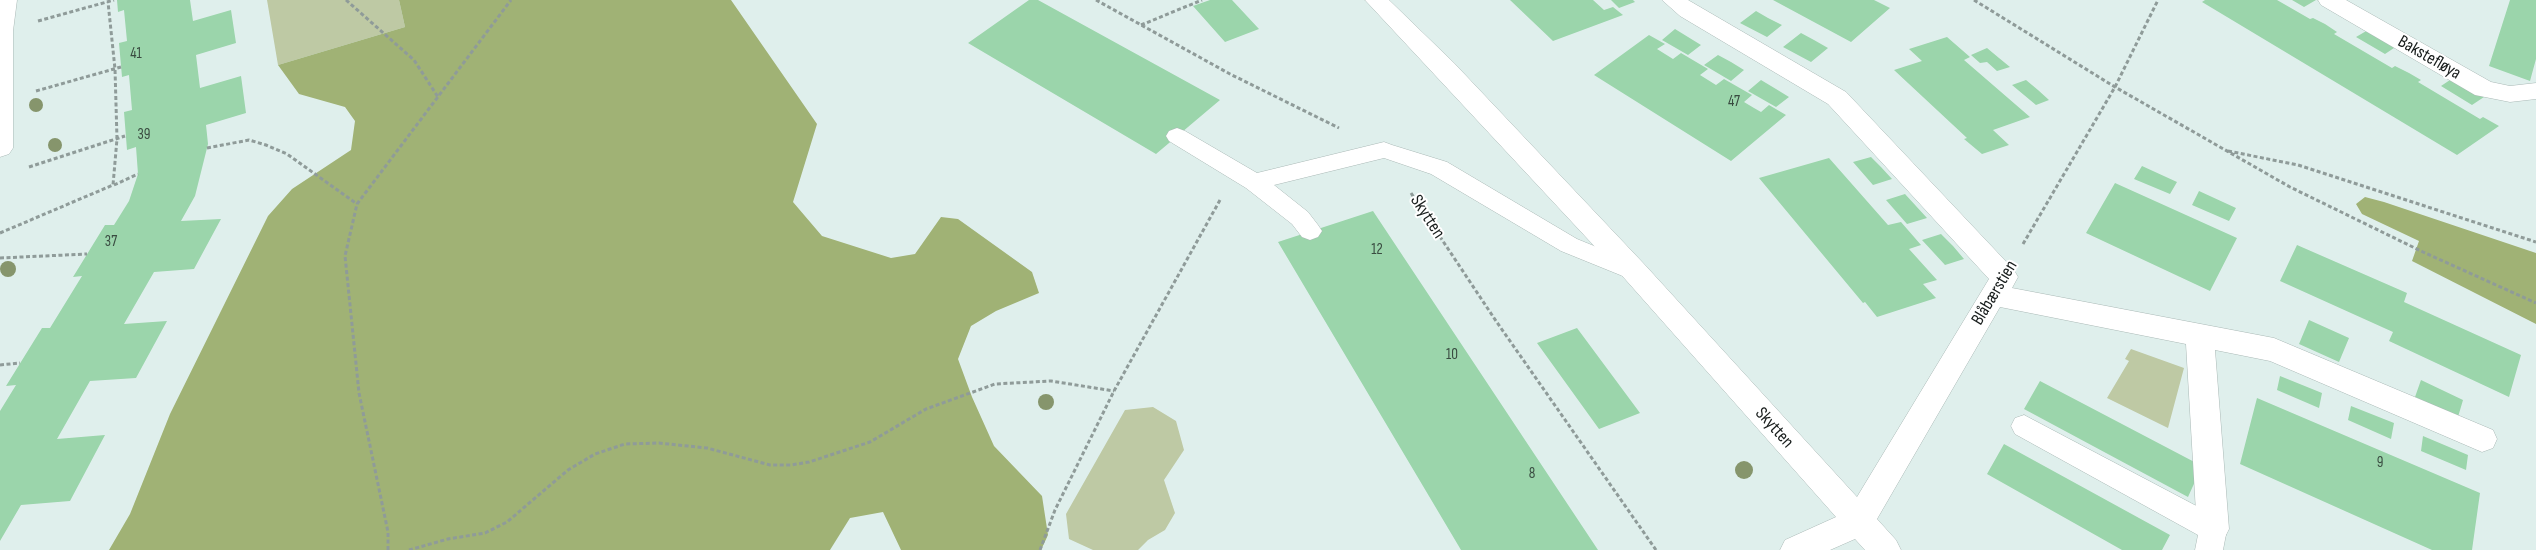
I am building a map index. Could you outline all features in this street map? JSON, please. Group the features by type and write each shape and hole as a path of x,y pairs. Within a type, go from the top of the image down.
{"street":[{"path":"0,148 2,101 1,31 6,0"},
{"name":"Skytten","path":"1376,0 1446,69 1634,272 1885,550"},
{"path":"1673,0 1688,11 1837,98 1998,286 2200,336 2274,350 2482,439"},
{"name":"Bakstefløya","path":"2329,0 2484,90 2510,94 2536,91"},
{"name":"Blåbærstien","path":"1859,522 1998,286"},
{"path":"2200,336 2211,540"},
{"path":"1796,550 1859,522"}],"lane":[{"path":"1177,136 1254,182 1300,218 1310,231"},
{"path":"1254,182 1384,150 1440,168 1569,245 1634,272"},
{"path":"2024,426 2211,540"}],"path":[{"path":"1,31 114,0"},
{"path":"346,0 414,60 438,97"},
{"path":"388,550 388,532 359,393 345,256 357,204 511,0"},
{"path":"1096,0 1230,74 1384,150"},
{"path":"1141,25 1202,0"},
{"path":"1974,0 2115,87 2299,191 2423,252 2536,303"},
{"name":"Blåbærstien","path":"1998,286 2115,87 2158,0"},
{"path":"108,2 114,69 117,139 113,185"},
{"path":"2,101 122,67"},
{"path":"27,168 125,136"},
{"path":"207,148 249,140 266,144 287,154 357,204"},
{"name":"Skytten","path":"1384,150 1417,204 1656,550"},
{"path":"2224,150 2298,166 2536,242"},
{"path":"0,233 138,174"},
{"path":"1040,550 1055,510 1114,391 1220,200 1254,182"},
{"path":"0,258 87,254"},
{"path":"0,365 20,363"},
{"path":"409,550 448,539 485,533 508,522 568,470 594,454 626,444 658,443 707,448 770,465 791,465 809,462 870,442 926,409 995,384 1051,381 1114,391"}],"green space":[{"path":"267,0 399,0 405,27 278,65"},
{"path":"399,0 731,0 817,124 793,202 822,236 891,258 915,254 941,217 958,219 1032,272 1039,293 996,311 971,326 958,359 972,397 994,446 1042,496 1048,535 1041,550 901,550 883,512 850,518 830,550 109,550 130,514 170,414 268,216 292,189 351,150 355,121 345,107 299,94 278,65 405,27"},
{"path":"2365,197 2536,253 2536,324 2412,261 2419,241 2362,214 2356,204"},
{"path":"2131,349 2184,368 2168,428 2107,398 2129,361 2125,359"},
{"path":"1153,407 1176,421 1184,450 1164,480 1175,513 1165,530 1148,540 1138,550 1093,550 1069,539 1066,514 1125,410"}],"building":[{"path":"117,0 190,0 193,21 231,10 236,43 196,55 200,88 241,76 246,113 206,125 208,144 195,196 181,221 221,219 194,269 154,272 124,324 167,321 136,378 90,381 57,439 105,435 70,501 21,505 0,541 0,411 16,385 6,386 42,328 50,328 82,276 73,277 105,225 114,225 129,201 138,174 136,147 127,150 124,112 132,110 129,75 122,77 119,43 127,41 124,10 118,12"},
{"path":"1029,0 1038,0 1220,100 1156,154 968,43"},
{"path":"1210,0 1232,0 1259,29 1225,42 1193,6"},
{"path":"1510,0 1593,0 1604,10 1613,7 1623,15 1553,41"},
{"path":"1611,0 1633,0 1635,2 1619,8"},
{"path":"1773,0 1874,0 1890,8 1851,42"},
{"path":"2205,0 2277,0 2310,19 2313,18 2325,24 2337,32 2334,34 2392,68 2395,66 2421,80 2418,82 2480,119 2483,117 2499,126 2457,155 2202,2"},
{"path":"2292,0 2316,0 2304,7"},
{"path":"2510,0 2536,0 2536,59 2530,81 2489,66"},
{"path":"1756,11 1782,25 1767,37 1740,23"},
{"path":"1675,29 1701,45 1688,55 1662,40"},
{"path":"2368,30 2397,46 2385,54 2356,37"},
{"path":"1801,33 1828,48 1811,62 1783,47"},
{"path":"1649,35 1665,44 1657,49 1673,59 1681,53 1708,69 1700,75 1716,85 1724,79 1752,95 1744,102 1754,108 1761,112 1769,105 1786,115 1731,161 1594,75"},
{"path":"1947,37 1970,57 1964,60 2030,117 1993,130 2009,145 1982,154 1964,139 1967,138 1894,70 1922,61 1909,49"},
{"path":"1987,48 2010,67 1997,71 1987,62 1980,63 1971,55"},
{"path":"1718,55 1744,70 1731,81 1704,65"},
{"path":"2453,78 2484,97 2472,105 2441,86"},
{"path":"1761,80 1789,97 1776,107 1748,91"},
{"path":"2026,80 2049,100 2036,105 2012,85"},
{"path":"1871,157 1892,179 1873,185 1853,162"},
{"path":"1829,158 1888,225 1901,222 1921,245 1909,249 1937,280 1923,284 1936,298 1877,317 1865,302 1863,303 1759,178"},
{"path":"2142,166 2177,182 2170,194 2134,179"},
{"path":"2115,183 2237,238 2210,291 2086,233"},
{"path":"2199,191 2236,208 2229,221 2192,205"},
{"path":"1905,194 1927,218 1907,224 1886,200"},
{"path":"1373,211 1598,550 1461,550 1278,242"},
{"path":"1941,234 1964,259 1945,265 1922,240"},
{"path":"2297,245 2407,293 2404,302 2521,355 2509,397 2389,341 2393,332 2280,281"},
{"path":"2309,320 2349,338 2339,362 2299,344"},
{"path":"1577,328 1640,413 1599,429 1537,343"},
{"path":"2280,376 2322,393 2319,408 2277,390"},
{"path":"2421,380 2463,400 2458,417 2415,397"},
{"path":"2040,381 2202,466 2188,497 2024,409"},
{"path":"2257,398 2480,493 2472,550 2432,550 2240,464"},
{"path":"2351,406 2394,423 2391,439 2348,420"},
{"path":"2423,436 2468,455 2466,470 2421,451"},
{"path":"2004,444 2170,535 2162,550 2122,550 1987,474"}]}
